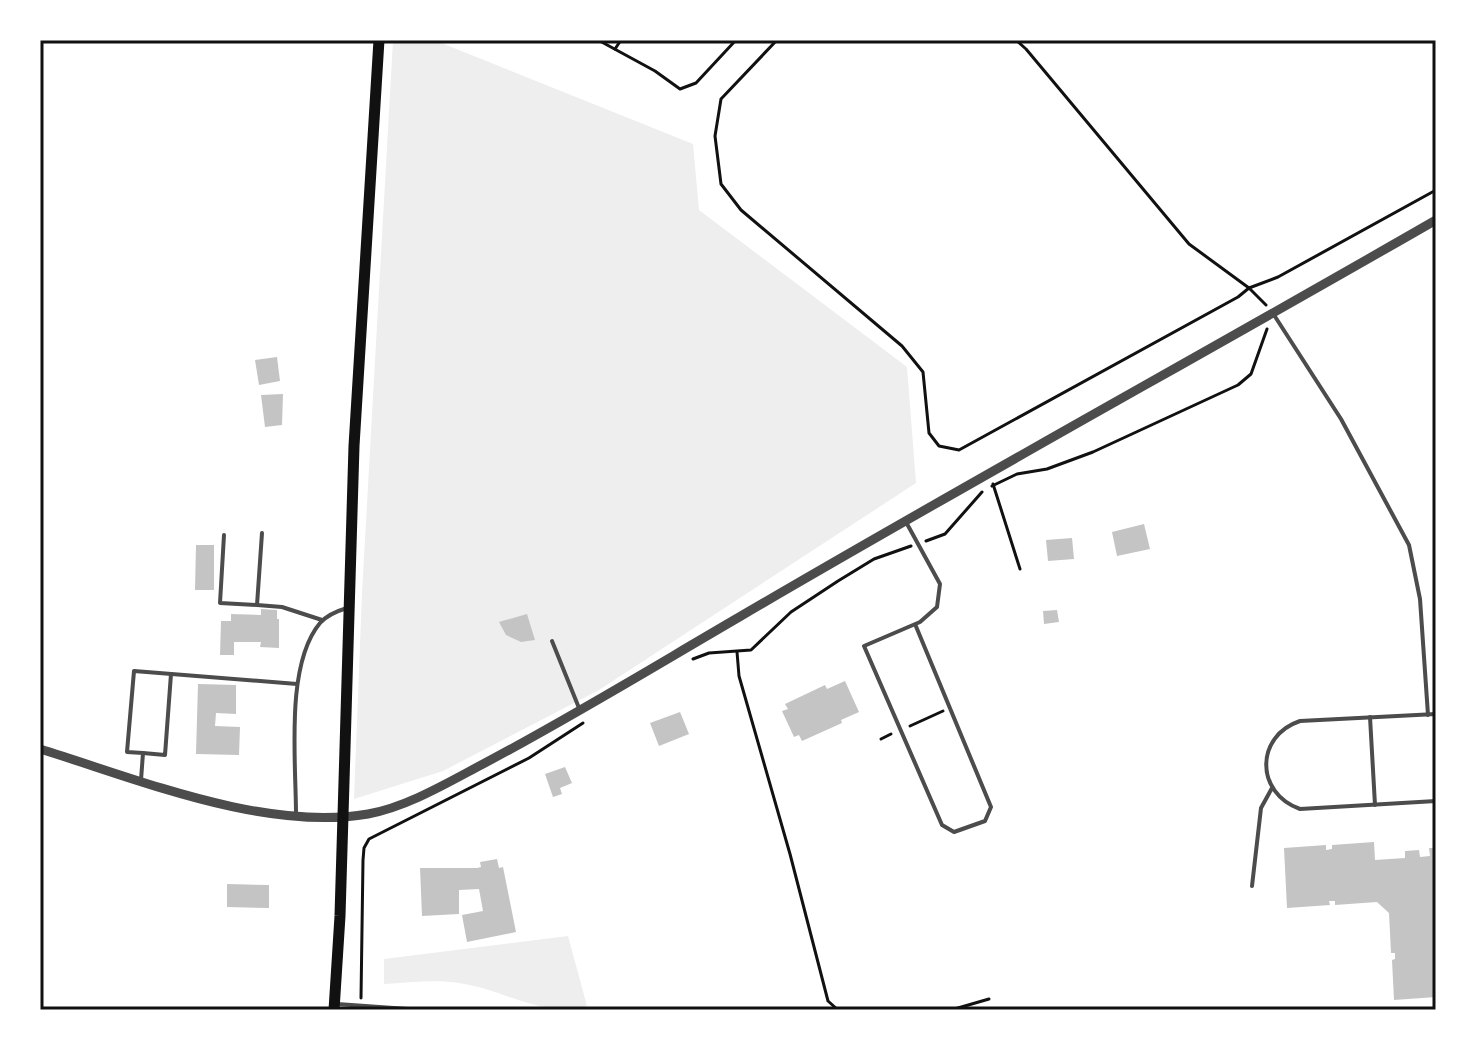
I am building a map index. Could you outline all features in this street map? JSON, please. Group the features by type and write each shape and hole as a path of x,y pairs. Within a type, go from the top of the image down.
{"main road":[{"path":"334,1007 354,446 379,40"}],"street":[{"path":"40,749 204,798 296,816 370,814 414,798 580,710 905,519 1436,220"}],"lane":[{"path":"1273,313 1341,419 1409,545 1420,599 1428,715"},
{"path":"905,519 940,584 937,607 915,624 864,646 942,825 954,832 985,821 991,807 915,624"},
{"path":"257,605 262,533"},
{"path":"224,535 220,603 282,607 322,620"},
{"path":"296,816 297,684 300,664 322,620 349,607"},
{"path":"552,641 580,710"},
{"path":"171,674 165,755 127,752 134,671 297,684"},
{"path":"1436,714 1308,720 1286,727 1275,738 1268,752 1266,767 1272,788 1287,803 1307,810 1436,801"},
{"path":"1370,717 1375,805"},
{"path":"141,780 143,753"},
{"path":"1252,886 1261,808 1272,788"},
{"path":"334,1007 361,1005 422,1010"}],"path":[{"path":"598,40 655,71 680,89 696,83 736,40"},
{"path":"615,49 621,40"},
{"path":"777,40 721,99 715,136 721,184 741,210 909,355 923,372 929,433 939,446 959,450 1238,297 1249,288 1278,277 1436,190"},
{"path":"681,663 709,653 751,650 791,612 874,559 945,534 980,493 1017,474 1047,469 1093,452 1238,385 1251,374 1273,313 1249,288 1189,244 1016,40"},
{"path":"987,474 994,486 1020,569"},
{"path":"737,652 739,676 828,1001 838,1010"},
{"path":"908,727 950,708"},
{"path":"361,1005 363,860 369,839 529,758 585,722"},
{"path":"881,739 895,733"},
{"path":"951,1010 989,999"}],"shaded area":[{"path":"393,40 434,40 693,144 699,210 907,367 916,483 599,690 443,771 354,799 362,593"},
{"path":"568,936 587,1006 552,1008 476,986 450,982 384,984 384,959"}],"building":[{"path":"277,357 280,381 259,385 255,360"},
{"path":"283,394 282,425 265,427 261,395"},
{"path":"1144,524 1150,549 1117,556 1112,532"},
{"path":"1072,538 1074,559 1048,561 1046,540"},
{"path":"196,545 214,545 214,590 195,590"},
{"path":"261,609 277,610 279,648 260,647 261,642 234,642 234,655 220,655 221,621 231,621 231,614 261,615"},
{"path":"1057,610 1059,622 1044,624 1043,611"},
{"path":"527,614 535,640 521,642 506,635 499,622"},
{"path":"845,681 859,712 802,741 799,735 794,737 782,711 788,709 785,704 825,685 827,689"},
{"path":"198,684 236,685 236,714 216,713 215,726 240,727 239,755 196,754"},
{"path":"680,712 689,734 659,746 650,723"},
{"path":"565,767 572,783 560,788 562,794 553,797 545,774"},
{"path":"1374,842 1375,860 1405,858 1405,851 1419,850 1420,857 1430,856 1429,848 1436,848 1436,894 1433,895 1436,910 1436,997 1394,1000 1392,960 1395,953 1391,953 1389,913 1377,902 1335,905 1335,901 1329,901 1330,905 1287,908 1284,848 1326,845 1326,850 1332,849 1332,845"},
{"path":"497,859 499,868 503,867 516,932 467,942 462,915 483,911 479,889 459,890 459,914 422,916 420,868 477,868 481,867 480,862"},
{"path":"227,884 269,885 269,908 227,907"}]}
